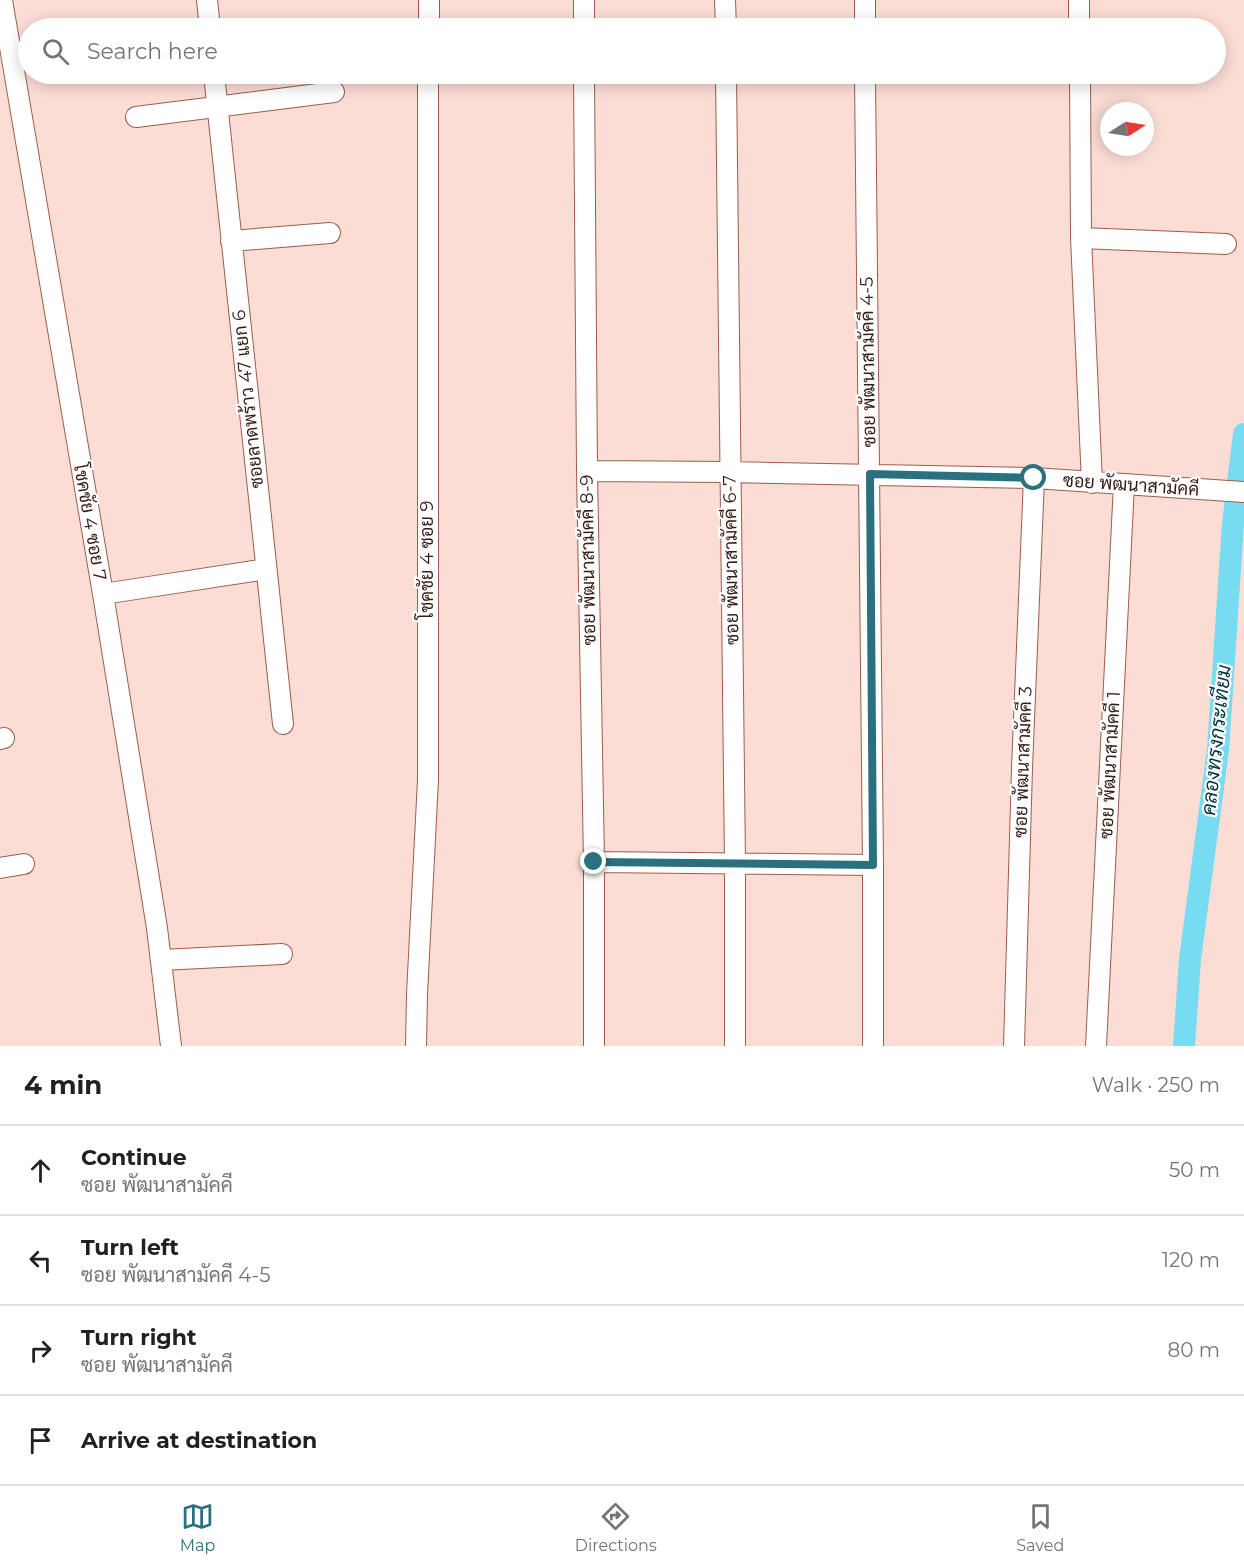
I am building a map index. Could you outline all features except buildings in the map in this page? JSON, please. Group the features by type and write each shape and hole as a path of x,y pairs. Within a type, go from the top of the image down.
{"street":[{"name":"โชคชัย 4 ซอย 7","path":"2,0 103,594 153,905 171,1046"},
{"path":"207,0 209,18"},
{"path":"429,0 429,18"},
{"path":"584,0 584,18"},
{"path":"725,0 726,18"},
{"path":"865,0 865,18"},
{"path":"1079,0 1079,18"},
{"name":"ซอยลาดพร้าว 47 แยก 6","path":"215,84 283,724"},
{"name":"โชคชัย 4 ซอย 9","path":"416,1046 428,780 428,84"},
{"name":"ซอย พัฒนาสามัคคี 8-9","path":"584,84 587,471 594,862 594,1046"},
{"name":"ซอย พัฒนาสามัคคี 6-7","path":"726,84 735,1046"},
{"name":"ซอย พัฒนาสามัคคี 4-5","path":"865,84 873,1046"},
{"path":"1080,84 1081,237 1092,483"},
{"path":"136,117 334,92"},
{"path":"231,241 330,234"},
{"path":"1081,237 1226,244"},
{"name":"ซอย พัฒนาสามัคคี","path":"587,471 1034,478 1236,491"},
{"name":"ซอย พัฒนาสามัคคี 3","path":"1014,1046 1034,478"},
{"name":"ซอย พัฒนาสามัคคี 1","path":"1096,1046 1125,484"},
{"path":"103,594 266,569"},
{"path":"594,862 873,865"},
{"path":"0,868 24,864"},
{"path":"160,960 282,954"}],"waterway":[{"name":"คลองทรงกระเทียม","path":"1184,1046 1190,959 1218,750 1233,523 1244,434"}],"route":[{"path":"594,862 873,865 870,474 1034,478"}]}
